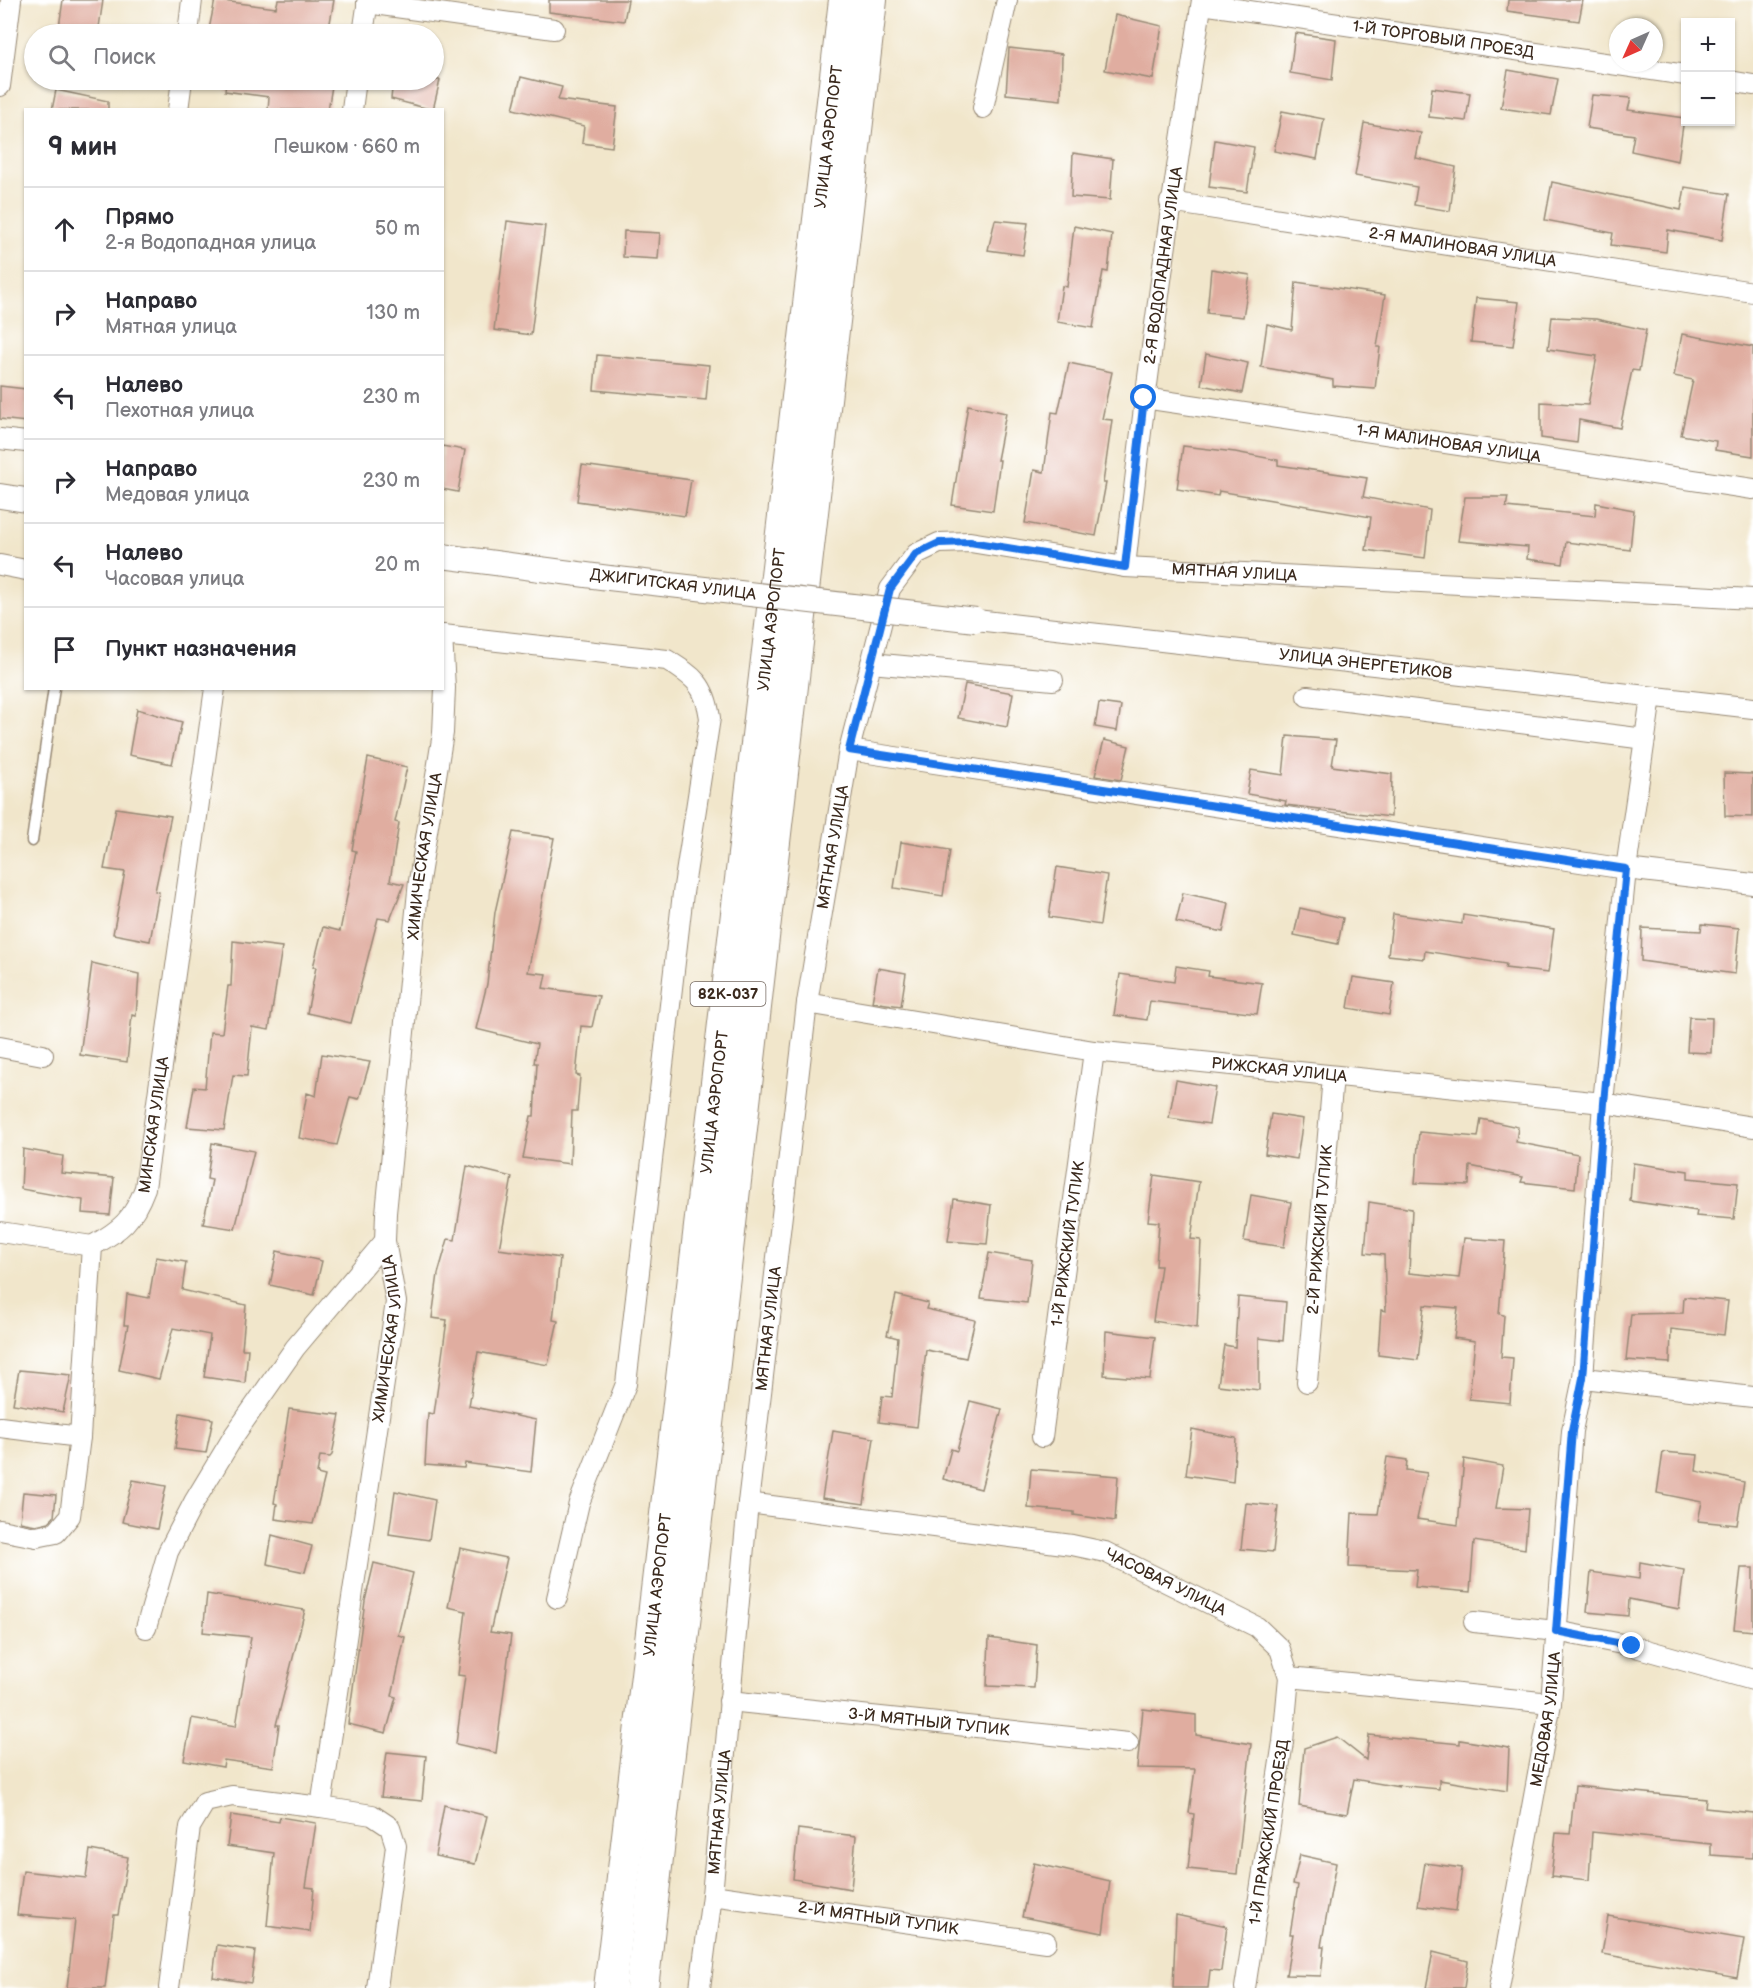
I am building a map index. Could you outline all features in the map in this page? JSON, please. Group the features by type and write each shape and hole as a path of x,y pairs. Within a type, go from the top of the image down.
{"main road":[{"name":"УЛИЦА АЭРОПОРТ","path":"610,1988 845,0"},
{"name":"УЛИЦА АЭРОПОРТ","path":"642,1988 871,0"}],"street":[{"path":"0,86 11,0"},
{"path":"189,24 192,0"},
{"path":"983,108 1007,0"},
{"path":"364,24 367,1 554,29"},
{"name":"1-Й ТОРГОВЫЙ ПРОЕЗД","path":"1202,2 1681,74"},
{"name":"2-Я ВОДОПАДНАЯ УЛИЦА","path":"1125,567 1144,398 1170,202 1202,2"},
{"path":"1735,82 1753,85"},
{"path":"178,108 181,90"},
{"path":"352,108 355,90"},
{"name":"2-Я МАЛИНОВАЯ УЛИЦА","path":"1170,202 1753,292"},
{"name":"1-Я МАЛИНОВАЯ УЛИЦА","path":"1144,398 1753,489"},
{"path":"0,439 24,442"},
{"path":"0,496 24,500"},
{"name":"МЯТНАЯ УЛИЦА","path":"700,1988 712,1895 748,1503 807,1003 849,750 890,589 916,554 939,543 970,542 1125,567 1753,600"},
{"name":"ДЖИГИТСКАЯ УЛИЦА","path":"444,556 609,578 976,620"},
{"path":"0,565 24,570"},
{"name":"УЛИЦА ЭНЕРГЕТИКОВ","path":"976,620 1753,708"},
{"path":"444,635 667,660 693,676 706,696 710,718 683,893 627,1384 579,1503 557,1598"},
{"name":"ХИМИЧЕСКАЯ УЛИЦА","path":"321,1807 396,1302 385,1241 386,1213 419,881 443,733 444,662"},
{"path":"871,663 1053,680"},
{"name":"МИНСКАЯ УЛИЦА","path":"92,1246 115,1233 136,1212 145,1188 215,690"},
{"path":"1307,696 1645,739"},
{"name":"МЕДОВАЯ УЛИЦА","path":"1499,1988 1551,1703 1572,1431 1583,1378 1604,1103 1626,869 1651,697"},
{"path":"849,750 1626,869 1753,884"},
{"name":"РИЖСКАЯ УЛИЦА","path":"807,1003 1094,1051 1604,1103 1753,1127"},
{"path":"0,1047 43,1055"},
{"name":"1-Й РИЖСКИЙ ТУПИК","path":"1042,1437 1094,1051"},
{"name":"2-Й РИЖСКИЙ ТУПИК","path":"1307,1382 1333,1076"},
{"path":"0,1232 92,1246 80,1437 70,1516 56,1533 36,1537 0,1530"},
{"path":"146,1628 168,1552 194,1502 235,1434 295,1348 385,1241"},
{"path":"1583,1378 1753,1397"},
{"path":"0,1427 80,1437"},
{"name":"ЧАСОВАЯ УЛИЦА","path":"748,1503 1072,1545 1104,1552 1257,1627 1280,1649 1289,1677"},
{"path":"1474,1622 1556,1631 1667,1655 1753,1680"},
{"path":"1289,1677 1551,1703"},
{"name":"1-Й ПРАЖСКИЙ ПРОЕЗД","path":"1245,1988 1283,1742 1289,1677"},
{"name":"3-Й МЯТНЫЙ ТУПИК","path":"729,1701 1128,1743"},
{"path":"169,1988 189,1827 205,1803 232,1796 372,1815 390,1827 396,1846 377,1988"},
{"name":"2-Й МЯТНЫЙ ТУПИК","path":"712,1895 1046,1942"}],"lane":[{"path":"32,841 54,690"}],"building":[{"path":"63,0 103,0 99,24 59,24"},
{"path":"215,0 276,8 278,0 334,0 330,24 210,24"},
{"path":"549,0 628,0 624,21 549,12"},
{"path":"1508,0 1583,0 1579,21 1507,11"},
{"path":"1115,15 1162,26 1153,79 1105,70"},
{"path":"1295,33 1336,39 1332,80 1290,73"},
{"path":"1009,48 1062,54 1061,100 1006,94"},
{"path":"1508,70 1558,79 1551,115 1501,108"},
{"path":"521,77 562,87 558,100 617,107 612,147 582,143 584,126 513,109"},
{"path":"1432,88 1470,93 1466,121 1429,117"},
{"path":"56,90 108,101 108,108 52,108"},
{"path":"331,90 328,108 268,108 269,97 225,91"},
{"path":"392,90 438,90 433,108 391,99"},
{"path":"1592,95 1631,98 1628,110 1681,118 1681,126 1683,126 1678,161 1631,151 1634,135 1587,128"},
{"path":"1282,111 1324,119 1317,159 1274,151"},
{"path":"1364,123 1421,133 1416,158 1456,167 1450,211 1414,205 1417,187 1355,176"},
{"path":"1215,140 1254,147 1247,192 1209,187"},
{"path":"1073,153 1113,159 1110,200 1071,197"},
{"path":"1552,182 1681,210 1685,187 1729,194 1722,240 1668,230 1666,252 1611,245 1613,233 1545,220"},
{"path":"995,220 1028,223 1023,255 988,250"},
{"path":"507,221 545,226 531,335 494,330"},
{"path":"1074,226 1112,234 1108,272 1103,271 1093,328 1057,322 1062,286 1067,287"},
{"path":"624,231 660,233 658,259 623,257"},
{"path":"1211,269 1250,275 1243,317 1207,313"},
{"path":"1296,282 1385,295 1377,347 1380,347 1375,389 1333,386 1333,380 1261,367 1267,324 1292,330"},
{"path":"1476,298 1519,302 1513,346 1471,342"},
{"path":"1552,317 1596,319 1646,330 1639,371 1632,370 1620,428 1579,420 1577,443 1541,438 1541,402 1588,405 1597,356 1548,349"},
{"path":"1682,334 1753,347 1753,456 1715,450 1716,441 1681,435 1693,380 1674,376"},
{"path":"1206,354 1248,363 1242,393 1201,385"},
{"path":"597,355 709,365 706,400 594,390"},
{"path":"1069,363 1112,372 1102,419 1112,420 1103,483 1106,483 1096,536 1025,523 1034,470 1044,472 1052,412 1058,413"},
{"path":"0,386 24,389 24,422 0,419"},
{"path":"968,405 1006,413 997,460 1000,460 993,511 952,505"},
{"path":"444,446 465,450 458,492 444,489"},
{"path":"1183,446 1235,452 1278,460 1278,465 1367,478 1363,497 1430,510 1425,558 1366,550 1371,517 1219,491 1218,496 1177,489"},
{"path":"582,465 691,480 685,516 577,501"},
{"path":"1465,497 1508,497 1506,507 1595,516 1596,503 1634,510 1630,550 1566,542 1563,564 1527,559 1528,547 1458,541"},
{"path":"965,684 1013,693 1007,727 958,718"},
{"path":"1099,703 1121,706 1117,731 1095,727"},
{"path":"137,709 182,722 172,764 129,755"},
{"path":"1287,736 1336,740 1332,766 1392,774 1391,817 1285,805 1286,801 1247,794 1251,770 1283,775"},
{"path":"1104,740 1129,746 1121,780 1095,776"},
{"path":"368,758 407,767 395,822 399,823 390,881 404,884 390,920 378,918 351,1023 307,1013 316,967 313,967 323,927 340,931 356,851 352,850"},
{"path":"1724,773 1753,774 1753,817 1725,816"},
{"path":"116,808 171,816 155,891 159,892 150,941 113,934 125,872 104,869"},
{"path":"513,832 554,838 528,972 546,974 543,988 599,996 592,1027 581,1026 576,1075 580,1076 577,1111 572,1111 570,1164 523,1158 531,1116 534,1116 537,1063 534,1063 537,1044 476,1029 487,984 495,912"},
{"path":"901,842 950,850 943,896 894,888"},
{"path":"1057,867 1107,875 1100,925 1049,917"},
{"path":"1183,893 1229,903 1223,932 1176,922"},
{"path":"1300,908 1343,918 1338,944 1294,935"},
{"path":"1393,914 1462,924 1463,915 1554,929 1548,973 1505,968 1506,964 1425,951 1424,959 1388,955"},
{"path":"1702,924 1739,928 1735,974 1641,961 1642,928 1701,931"},
{"path":"233,941 282,947 269,1030 252,1027 247,1076 233,1075 224,1130 187,1127 194,1087 205,1088 210,1032 222,1033 228,986 231,986"},
{"path":"92,963 139,974 136,1016 132,1015 127,1062 80,1055"},
{"path":"1176,966 1209,971 1208,976 1262,983 1257,1014 1150,1001 1147,1020 1114,1015 1120,974 1174,982"},
{"path":"878,968 906,973 901,1006 872,1002"},
{"path":"1353,977 1394,983 1389,1015 1348,1008"},
{"path":"1689,1017 1712,1018 1711,1053 1687,1052"},
{"path":"322,1054 370,1062 359,1099 350,1097 337,1145 299,1138 307,1093 316,1096"},
{"path":"1176,1080 1215,1087 1209,1124 1169,1118"},
{"path":"1271,1114 1303,1119 1297,1159 1265,1154"},
{"path":"1481,1119 1518,1127 1516,1142 1578,1154 1575,1188 1521,1182 1523,1177 1470,1166 1469,1185 1415,1183 1419,1132 1478,1137"},
{"path":"212,1143 254,1151 235,1229 203,1224 212,1180 207,1179"},
{"path":"23,1149 63,1156 61,1173 114,1178 110,1215 82,1213 83,1200 21,1189"},
{"path":"1633,1163 1688,1171 1688,1178 1738,1183 1734,1219 1696,1216 1697,1211 1630,1201"},
{"path":"467,1166 512,1177 499,1249 560,1258 553,1320 558,1321 548,1365 478,1352 469,1406 536,1420 531,1472 465,1463 464,1468 425,1465 428,1413 434,1414 447,1320 432,1318 438,1274 448,1239 455,1240"},
{"path":"1154,1175 1199,1182 1191,1239 1201,1240 1197,1328 1153,1321 1161,1266 1156,1266 1159,1222 1148,1221"},
{"path":"1251,1195 1291,1202 1284,1247 1244,1241"},
{"path":"954,1199 991,1205 987,1244 948,1241"},
{"path":"1369,1202 1412,1209 1409,1273 1459,1278 1464,1238 1505,1241 1499,1314 1504,1315 1501,1357 1513,1358 1510,1403 1469,1399 1475,1341 1454,1338 1458,1308 1424,1305 1418,1360 1378,1355 1381,1310 1386,1311 1384,1255 1365,1253"},
{"path":"277,1251 322,1261 314,1295 270,1285"},
{"path":"989,1253 1032,1260 1027,1303 981,1298"},
{"path":"156,1257 186,1262 182,1290 246,1305 242,1349 248,1349 245,1383 204,1377 210,1335 173,1328 159,1379 119,1370 128,1325 124,1325 127,1294 149,1298"},
{"path":"896,1295 928,1303 926,1309 975,1320 966,1358 926,1350 917,1427 879,1422 882,1396 892,1397 898,1338 887,1335"},
{"path":"1238,1297 1286,1302 1283,1341 1259,1338 1259,1390 1218,1385 1224,1345 1235,1347"},
{"path":"1684,1297 1728,1301 1724,1335 1671,1329 1670,1363 1626,1360 1631,1314 1683,1313"},
{"path":"1106,1331 1155,1337 1150,1379 1104,1375"},
{"path":"19,1370 71,1375 63,1412 13,1404"},
{"path":"970,1401 1002,1409 981,1489 943,1479 951,1449 957,1451"},
{"path":"289,1409 340,1415 332,1455 330,1457 320,1456 317,1474 325,1476 313,1524 275,1519 277,1504 274,1503"},
{"path":"180,1413 213,1419 206,1453 175,1449"},
{"path":"1192,1429 1236,1438 1233,1482 1186,1475"},
{"path":"833,1431 874,1438 864,1504 822,1498"},
{"path":"1663,1452 1698,1455 1696,1471 1744,1482 1737,1525 1698,1521 1702,1502 1657,1493"},
{"path":"1387,1457 1407,1460 1406,1470 1427,1473 1417,1519 1458,1525 1464,1459 1503,1466 1496,1508 1528,1509 1525,1549 1474,1541 1470,1592 1415,1587 1417,1570 1349,1567 1352,1513 1378,1514"},
{"path":"1031,1469 1118,1476 1115,1521 1074,1515 1074,1512 1028,1508"},
{"path":"133,1480 166,1486 157,1529 122,1522"},
{"path":"395,1491 435,1500 429,1540 389,1534"},
{"path":"23,1492 56,1495 54,1517 49,1522 36,1525 20,1522"},
{"path":"1246,1503 1278,1506 1273,1552 1241,1549"},
{"path":"272,1535 312,1546 305,1572 267,1564"},
{"path":"460,1548 507,1558 490,1632 511,1635 496,1753 456,1744 465,1676 458,1675 466,1611 448,1607"},
{"path":"1640,1562 1684,1570 1679,1609 1629,1599 1628,1616 1587,1612 1591,1572 1639,1579"},
{"path":"374,1563 413,1573 398,1635 405,1637 392,1696 396,1697 386,1733 348,1724 365,1601"},
{"path":"1741,1568 1753,1568 1753,1631 1734,1629"},
{"path":"207,1594 305,1610 276,1725 279,1725 273,1767 224,1760 223,1767 184,1760 192,1718 236,1726 251,1637 203,1632"},
{"path":"989,1638 1037,1645 1034,1688 987,1686"},
{"path":"1143,1709 1196,1715 1196,1735 1251,1744 1237,1874 1188,1869 1194,1814 1189,1813 1195,1769 1137,1768"},
{"path":"1369,1735 1460,1744 1460,1740 1509,1748 1507,1791 1439,1780 1439,1789 1396,1785 1399,1787 1354,1779 1347,1814 1299,1806 1304,1748 1337,1737 1366,1760"},
{"path":"387,1752 426,1756 422,1801 381,1797"},
{"path":"1575,1786 1706,1799 1705,1808 1753,1813 1753,1858 1711,1855 1711,1844 1592,1832 1589,1880 1551,1876 1556,1833 1570,1834"},
{"path":"444,1805 487,1816 475,1864 435,1856"},
{"path":"231,1815 279,1822 280,1817 316,1823 306,1887 314,1888 310,1932 267,1926 274,1853 227,1846"},
{"path":"798,1829 856,1836 851,1889 793,1879"},
{"path":"90,1850 128,1857 118,1915 114,1915 105,1988 67,1988 75,1920 17,1915 23,1871 86,1878"},
{"path":"1300,1855 1336,1863 1321,1946 1324,1946 1321,1976 1286,1975 1298,1885 1293,1884"},
{"path":"1034,1863 1110,1881 1103,1933 1022,1917"},
{"path":"1425,1863 1462,1868 1456,1911 1418,1906"},
{"path":"1176,1915 1227,1926 1221,1971 1210,1970 1208,1988 1173,1988"},
{"path":"1608,1916 1744,1939 1737,1978 1602,1954"},
{"path":"217,1945 255,1951 251,1983 213,1977"},
{"path":"1433,1952 1468,1961 1464,1988 1426,1988"}],"route":[{"path":"1144,398 1125,567 970,542 939,543 916,554 890,589 849,750 1626,869 1604,1103 1583,1378 1572,1431 1556,1631 1632,1646"}]}
